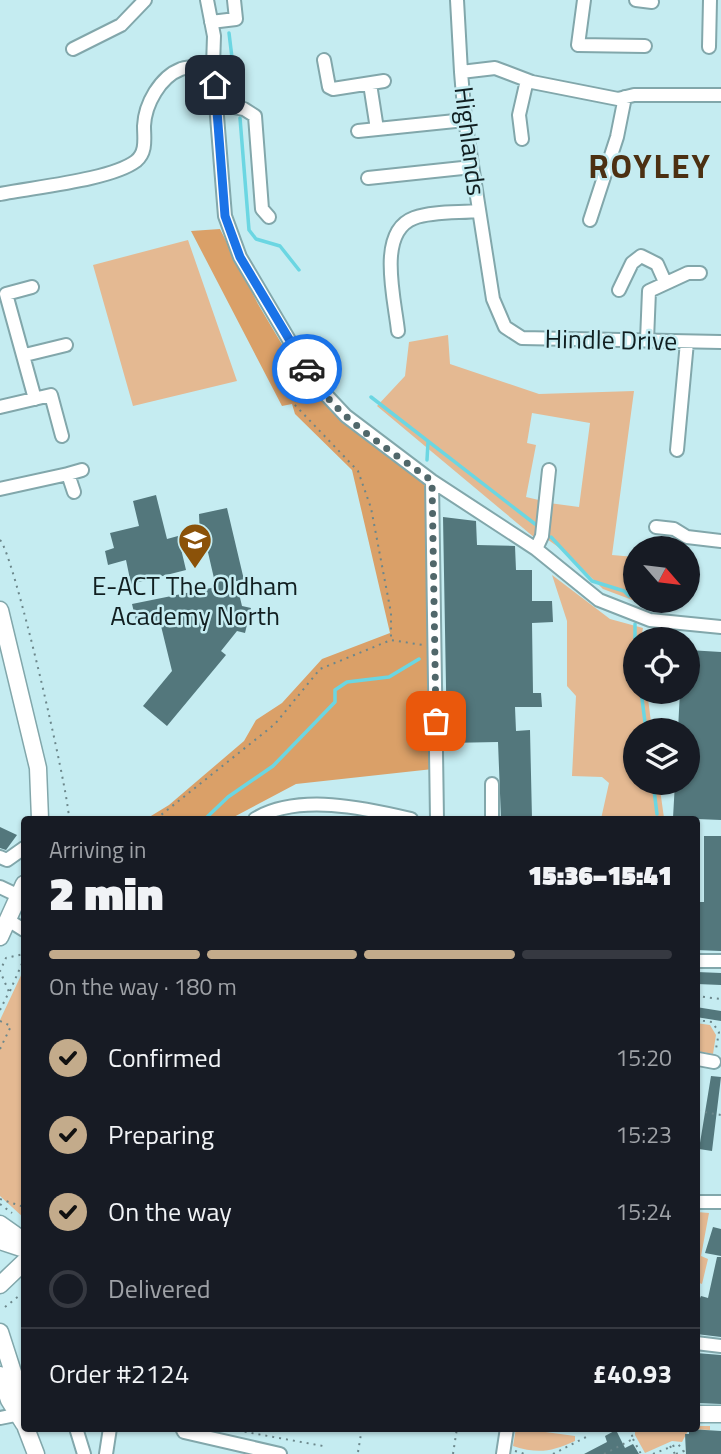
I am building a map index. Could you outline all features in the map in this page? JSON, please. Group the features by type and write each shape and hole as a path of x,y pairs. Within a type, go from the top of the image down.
{"main road":[{"path":"0,610 38,768 40,816"},
{"path":"0,937 21,892"},
{"path":"6,1218 21,1243"},
{"path":"0,1241 21,1247"},
{"path":"0,1285 21,1265"},
{"path":"0,1332 21,1405"},
{"path":"0,1375 9,1399 21,1417"},
{"path":"700,1413 721,1414"},
{"path":"28,1432 36,1454"}],"street":[{"path":"73,49 121,25 145,0"},
{"path":"207,0 211,22 225,216 240,257 314,382 346,416 432,481 536,549 599,600 650,620 721,627"},
{"path":"211,22 236,19 234,0"},
{"path":"584,0 578,45 645,46"},
{"path":"636,0 652,2"},
{"path":"709,47 710,0"},
{"path":"451,1 461,72"},
{"path":"324,60 329,87 339,90 377,82 377,129"},
{"path":"0,194 117,172 138,159 145,146 144,122 150,101 164,81 181,69 214,66"},
{"name":"Highlands","path":"505,327 493,299 465,120 461,72 495,68 527,80 622,98 721,95"},
{"path":"522,139 519,115 527,80"},
{"path":"590,220 617,137 622,98"},
{"path":"217,104 244,109 255,116 262,209 268,216"},
{"path":"358,131 465,120"},
{"path":"368,178 472,167"},
{"path":"398,331 390,250 396,232 414,218 479,211"},
{"path":"619,290 632,263 642,256 657,264 665,282"},
{"path":"647,340 649,291 688,273 700,273"},
{"path":"32,288 6,294 35,399"},
{"name":"Hindle Drive","path":"505,327 522,338 721,342"},
{"path":"677,450 687,342"},
{"path":"25,355 66,345"},
{"path":"0,407 51,395 62,436"},
{"path":"0,489 82,470"},
{"path":"536,549 542,536 549,470"},
{"path":"68,474 74,492"},
{"path":"432,481 438,816"},
{"path":"656,527 670,528 687,537 721,541"},
{"path":"492,784 492,816"},
{"path":"260,816 268,811 305,805 378,811 399,816"},
{"path":"0,858 7,860 21,850"},
{"path":"0,887 21,890"},
{"path":"8,920 21,928"},
{"path":"700,961 721,961"},
{"path":"700,1062 714,1062"},
{"path":"700,1202 721,1202"},
{"path":"700,1343 721,1346"},
{"path":"0,1418 21,1422"},
{"path":"77,1432 84,1454"},
{"path":"106,1454 109,1432"},
{"path":"184,1432 275,1454"},
{"path":"507,1432 507,1452"}],"path":[{"path":"311,385 293,403 358,471 371,509 391,612 391,640"},
{"path":"0,540 5,545 16,584 60,764 69,816"},
{"path":"160,816 275,723 320,669 391,640 435,648"},
{"path":"9,992 0,971 2,962 6,958 21,955"},
{"path":"0,1010 21,966"},
{"path":"700,996 721,999"},
{"path":"0,1021 11,1025 0,1049"},
{"path":"700,1021 712,1023 719,1029 714,1062"},
{"path":"700,1111 721,1115"},
{"path":"0,1199 21,1206"},
{"path":"0,1204 6,1218"},
{"path":"5,1307 21,1294"},
{"path":"246,1432 323,1446"},
{"path":"358,1452 361,1432"},
{"path":"453,1454 456,1432"},
{"path":"631,1432 641,1454"},
{"path":"553,1454 590,1435"},
{"path":"604,1454 633,1438"},
{"path":"653,1454 678,1444 686,1454"},
{"path":"618,1446 622,1453"},
{"path":"670,1446 676,1454 684,1450"},
{"path":"565,1448 569,1454"},
{"path":"507,1452 525,1454"}],"shaded area":[{"path":"220,229 258,304 299,373 430,483 433,769 296,784 236,816 151,816 169,805 244,741 256,720 282,703 322,659 390,633 352,470 295,414 292,404 282,406 191,231"},
{"path":"188,240 237,381 133,406 93,265"},
{"path":"448,335 450,364 539,394 634,391 612,555 623,556 623,596 603,589 564,551 544,537 549,503 579,507 590,423 532,413 527,443 536,445 526,497 543,501 535,538 377,406 405,376 409,342"},
{"path":"552,575 610,619 639,627 623,627 623,704 649,704 650,718 623,718 623,795 661,795 664,816 602,816 609,783 602,777 572,776 576,696 567,686 567,621"},
{"path":"21,975 21,1215 0,1196 0,1020"},
{"path":"700,1024 710,1025 716,1035 713,1054 700,1052"},
{"path":"700,1212 709,1213 701,1256 708,1259 702,1284 700,1283"},
{"path":"700,1426 710,1426 710,1430 700,1430"},
{"path":"515,1432 575,1436 575,1441 544,1451 513,1446"},
{"path":"635,1432 687,1432 682,1442 672,1441 645,1453"}],"building":[{"path":"156,495 167,539 178,536 186,570 131,584 126,560 108,565 105,551 114,548 110,533 139,526 133,501"},
{"path":"227,508 244,580 236,581 242,606 251,608 245,633 237,631 221,651 226,655 167,726 143,706 172,671 161,626 137,625 132,604 216,587 204,535 200,536 199,514"},
{"path":"443,517 476,521 477,545 515,546 516,570 532,570 532,601 552,601 553,622 532,623 533,693 541,693 542,707 515,707 516,731 530,730 532,816 501,816 498,742 447,743"},
{"path":"700,651 721,652 721,820 700,819 700,816 673,816 674,795 700,795 700,718 679,718 679,704 700,704"},
{"path":"0,827 17,835 6,850 0,848"},
{"path":"704,836 721,836 721,951 700,950 700,902 704,902"},
{"path":"700,972 721,973 721,985 700,984"},
{"path":"700,1008 721,1011 721,1021 700,1018"},
{"path":"711,1076 721,1077 712,1151 700,1149"},
{"path":"713,1227 721,1229 721,1256 705,1253"},
{"path":"717,1257 721,1257 721,1337 700,1334 700,1298 708,1298"},
{"path":"700,1353 721,1355 721,1404 700,1403"},
{"path":"700,1430 721,1431 721,1454 686,1454 685,1434 700,1432"},
{"path":"617,1432 625,1448 633,1444 639,1454 584,1454 607,1442 605,1436"}],"waterway":[{"path":"229,33 237,99"},
{"path":"240,118 249,230 256,239 280,246 299,270"},
{"path":"371,397 535,524"},
{"path":"427,460 428,442"},
{"path":"551,537 592,581 623,591"},
{"path":"208,816 228,797 273,766 335,702 335,690 347,682 389,677 419,659"},
{"path":"643,704 644,718"},
{"path":"655,795 657,814"}],"way so far":[{"path":"307,369 314,382 346,416 432,481 436,721"}],"place":[{"name":"E-ACT The Oldham Academy North","path":"195,570"}],"district":[{"name":"ROYLEY","path":"650,166"}],"route":[{"path":"215,85 225,216 240,257 307,369"}]}
